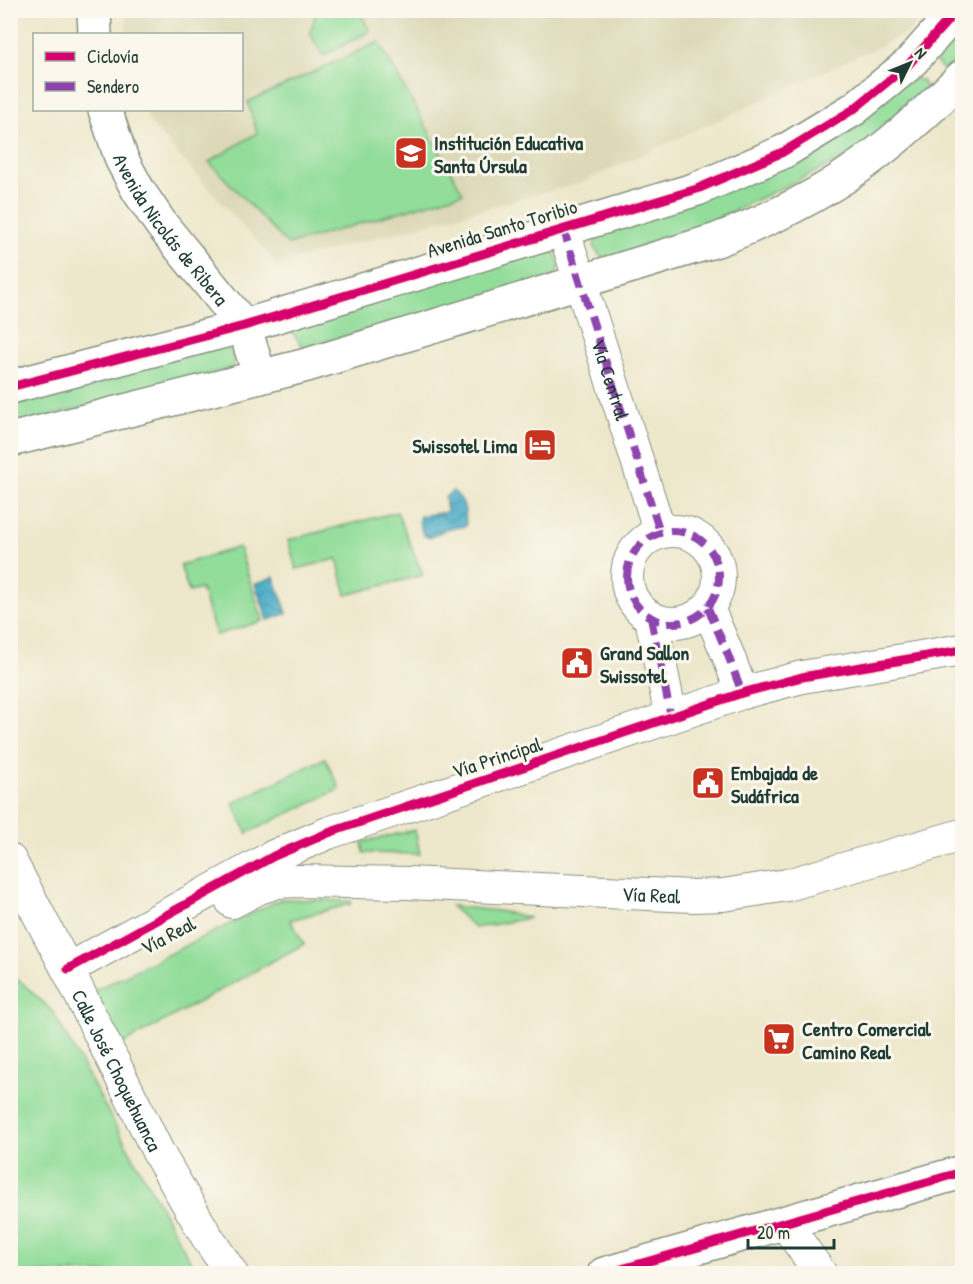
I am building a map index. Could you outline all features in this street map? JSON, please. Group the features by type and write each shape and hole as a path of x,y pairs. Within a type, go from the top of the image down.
{"street":[{"path":"94,10 95,33"},
{"name":"Avenida Santo Toribio","path":"10,387 244,326 697,189 783,152 854,109 909,64 957,10"},
{"path":"10,440 307,365 717,240 766,220 831,186 891,142 954,86 941,81 933,72 922,66 909,64"},
{"name":"Avenida Nicolás de Ribera","path":"105,111 123,160 138,190 161,224 244,326 260,377"},
{"name":"Vía Central","path":"563,228 660,532"},
{"path":"674,530 689,533 702,541 712,552 718,566 719,580 716,595 708,608 697,617 682,623 666,623 651,618 639,608 630,595 626,579 628,564 634,550 646,539 660,532 674,530"},
{"path":"708,608 729,655 742,693"},
{"path":"651,618 671,717"},
{"name":"Vía Principal","path":"71,976 274,856 328,833 742,693 802,677 963,650"},
{"path":"328,833 318,843 313,860 319,872 333,883"},
{"name":"Vía Real","path":"71,976 259,888 277,882 408,883 693,896 723,895 787,885 963,835"},
{"name":"Calle José Choquehuanca","path":"10,860 71,976 159,1154 207,1237 232,1274"},
{"path":"604,1274 963,1172"},
{"path":"785,1223 821,1274"}],"shaded area":[{"name":"Institución Educativa Santa Úrsula","path":"127,10 926,11 910,32 580,183 277,264 149,122 145,111 243,111 243,33 126,33"}],"green space":[{"path":"317,11 359,11 370,31 323,56 310,33"},
{"path":"962,16 962,50 946,73 934,60"},
{"path":"379,42 463,193 288,245 209,162 257,133 248,102"},
{"path":"908,77 923,81 928,94 870,146 708,223 610,258 602,258 594,248 595,236"},
{"path":"550,249 559,262 559,269 555,277 304,348 285,323"},
{"path":"225,342 233,356 233,368 11,426 11,394"},
{"path":"397,512 423,575 346,595 337,559 296,569 288,540"},
{"path":"239,547 263,621 216,635 201,589 189,592 180,565"},
{"path":"325,758 340,789 247,833 233,803"},
{"path":"415,830 420,854 364,853 362,842"},
{"path":"281,899 351,901 351,904 290,920 304,944 117,1047 93,991"},
{"path":"451,906 499,911 530,918 475,928"},
{"path":"19,980 53,1012 197,1273 11,1273 10,985"}],"water":[{"path":"453,491 463,502 466,526 444,530 430,538 423,535 420,516 447,512 445,497"},
{"path":"274,577 287,613 268,620 255,584"}],"marked path":[{"path":"563,228 660,532"},
{"path":"673,531 691,534 706,544 716,559 719,577 716,595 706,610 691,620 673,623 655,620 640,610 630,595 627,577 630,559 640,544 655,534 673,531"},
{"path":"708,608 742,693"},
{"path":"651,618 671,717"}],"cycle path":[{"path":"10,387 244,326 697,189 783,152 854,109 909,64 957,10"},
{"path":"68,969 274,856 328,833 742,693 802,677 962,650"},
{"path":"604,1274 962,1172"}],"place":[{"name":"Institución Educativa Santa Úrsula","path":"411,153"},
{"name":"Swissotel Lima","path":"540,445"},
{"name":"Grand Sallon Swissotel","path":"577,663"},
{"name":"Embajada de Sudáfrica","path":"708,783"},
{"name":"Centro Comercial Camino Real","path":"779,1039"}]}
